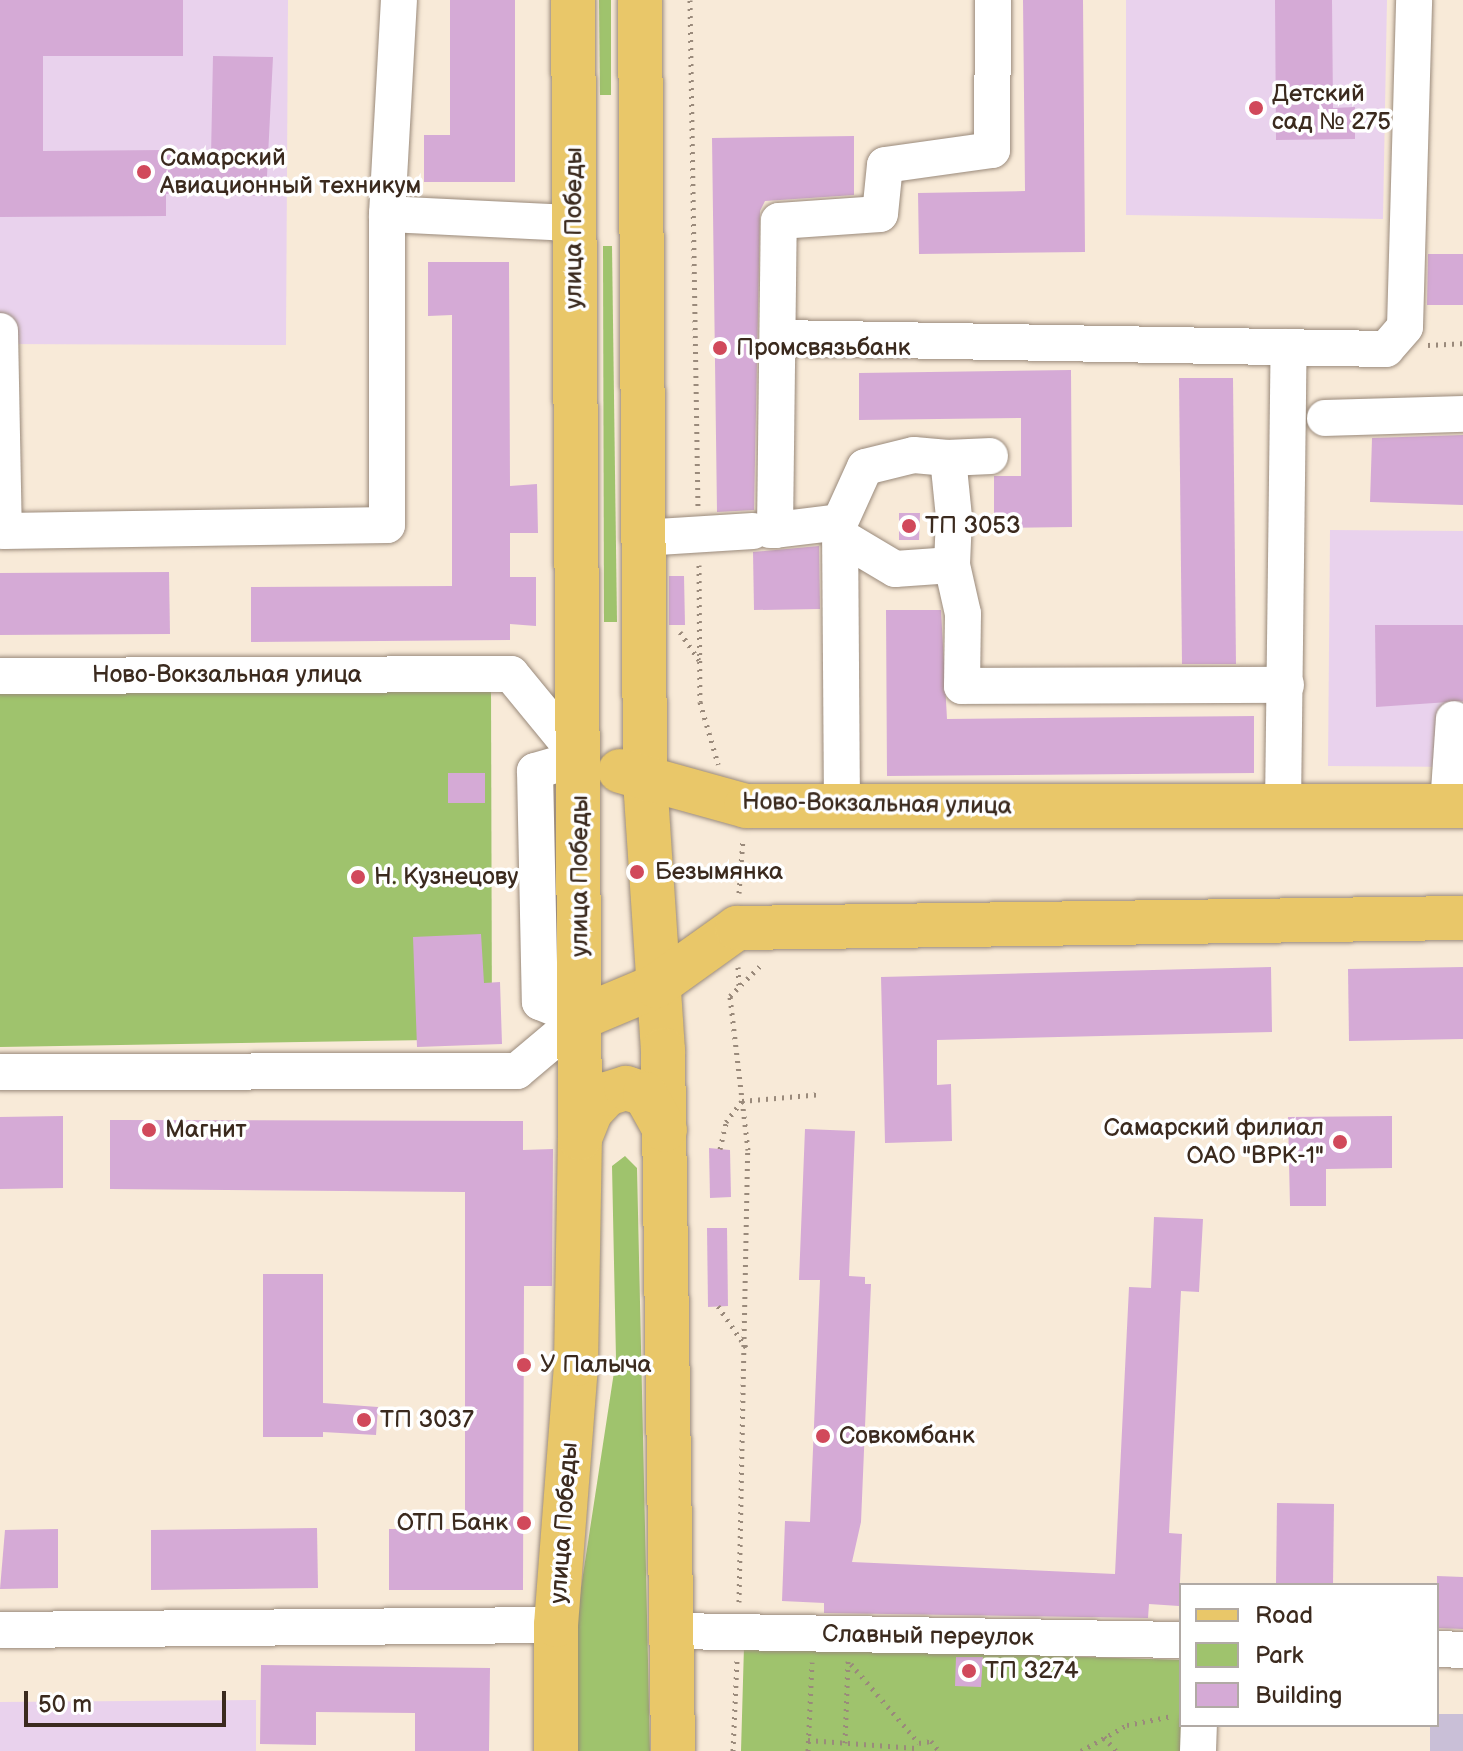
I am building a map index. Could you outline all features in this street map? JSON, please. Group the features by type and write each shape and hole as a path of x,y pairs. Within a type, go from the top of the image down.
{"main road":[{"name":"улица Победы","path":"556,1751 556,1625 576,1364 580,1138 573,0"},
{"path":"640,0 645,780 665,1130 675,1631 673,1751"},
{"path":"574,106 583,125 610,138 623,134 640,102"},
{"path":"573,222 589,202 610,196 629,201 640,221"},
{"name":"Ново-Вокзальная улица","path":"580,758 645,780 746,806 1456,806"},
{"path":"580,1018 656,986 737,928 1463,918"},
{"path":"580,1138 591,1111 607,1094 626,1088 645,1094 665,1130"}],"street":[{"path":"0,331 4,531 387,525 387,214 399,0"},
{"path":"766,530 780,338 779,221 880,214 885,165 992,150 993,0"},
{"path":"780,338 1386,349 1405,327 1414,0"},
{"path":"387,214 573,222"},
{"path":"1283,806 1289,347"},
{"path":"1325,418 1463,414"},
{"path":"842,806 840,529 865,467 914,455 948,458 990,456"},
{"path":"948,458 952,565 963,614 962,686 1286,685"},
{"path":"642,538 840,529 895,569 952,565"},
{"name":"Ново-Вокзальная улица","path":"0,676 511,674 580,758"},
{"path":"1454,719 1456,806"},
{"path":"0,1072 517,1071 580,1018"},
{"path":"0,1630 556,1625"},
{"name":"Славный переулок","path":"675,1631 1179,1640"},
{"path":"1439,1649 1463,1650"},
{"path":"1198,1751 1199,1727"}],"path":[{"path":"690,0 700,702 719,767"},
{"path":"675,625 700,661"},
{"path":"739,988 737,928 746,806"},
{"path":"733,1751 747,1348 748,1150 730,996 766,960"},
{"path":"720,1149 726,1122 742,1101 822,1094"},
{"path":"718,1306 747,1348"},
{"path":"808,1751 812,1653"},
{"path":"845,1743 848,1658 917,1747"},
{"path":"1081,1751 1127,1725 1179,1715"},
{"path":"1104,1737 1116,1751"},
{"path":"808,1740 917,1747 931,1741 939,1751"}],"shaded area":[{"name":"Самарский Авиационный техникум","path":"0,0 288,0 286,345 0,344"},
{"name":"Детский сад № 275","path":"1126,0 1387,0 1383,219 1126,215"},
{"path":"1330,530 1463,531 1463,767 1328,766"},
{"path":"256,1700 256,1751 0,1751 0,1702"},
{"path":"1439,1714 1463,1714 1463,1751 1430,1751 1430,1727 1439,1727"}],"green space":[{"path":"599,0 611,0 611,95 600,95"},
{"path":"603,246 612,246 617,622 604,622"},
{"path":"491,687 492,1039 0,1047 0,690"},
{"path":"625,1156 637,1168 650,1751 575,1751 577,1614 616,1359 612,1166"},
{"path":"744,1646 1179,1660 1179,1727 1188,1751 741,1751"}],"building":[{"path":"0,0 183,0 183,56 43,56 43,151 166,150 166,155 211,156 213,56 273,57 266,196 166,194 166,216 0,217"},
{"path":"450,0 515,0 515,182 424,182 424,135 450,135"},
{"path":"1023,0 1083,0 1085,252 919,254 918,193 1025,191"},
{"path":"1275,0 1332,0 1333,108 1355,107 1355,139 1276,140"},
{"path":"854,136 854,195 765,201 760,211 754,510 717,512 712,138"},
{"path":"1428,254 1463,254 1463,305 1427,305"},
{"path":"428,262 509,262 510,486 537,484 538,533 510,533 510,577 536,577 536,626 510,624 510,640 251,642 251,587 452,586 452,315 428,316"},
{"path":"1071,370 1072,527 994,528 994,476 1021,476 1021,418 859,420 859,373"},
{"path":"1179,378 1233,378 1236,664 1182,664"},
{"path":"1463,435 1463,505 1370,502 1372,438"},
{"name":"ТП 3053","path":"899,513 920,513 919,540 899,540"},
{"path":"819,546 820,609 754,610 753,552"},
{"path":"169,572 170,634 0,635 0,573"},
{"path":"669,576 684,576 685,625 669,625"},
{"path":"886,610 941,610 947,719 1254,716 1254,773 887,776"},
{"path":"1375,625 1463,625 1463,701 1376,707"},
{"path":"448,773 485,773 485,803 448,803"},
{"path":"481,934 484,983 500,982 502,1044 417,1047 413,937"},
{"path":"1271,967 1272,1032 937,1040 937,1085 951,1084 952,1141 885,1143 881,977"},
{"path":"1463,967 1463,1039 1349,1041 1348,969"},
{"path":"63,1116 63,1188 0,1189 0,1117"},
{"name":"Самарский филиал ОАО \"ВРК-1\"","path":"1392,1116 1392,1168 1326,1169 1326,1206 1290,1206 1288,1117"},
{"path":"110,1120 523,1121 523,1150 553,1149 552,1286 524,1286 523,1590 389,1590 389,1529 465,1529 465,1192 110,1189"},
{"path":"805,1129 855,1131 849,1276 865,1277 865,1284 871,1284 861,1522 852,1562 1115,1574 1129,1287 1151,1288 1154,1217 1203,1219 1199,1292 1181,1291 1169,1533 1182,1534 1179,1606 1149,1604 1148,1618 824,1613 824,1603 782,1601 785,1521 810,1522 820,1280 799,1280"},
{"path":"709,1148 730,1150 731,1197 710,1198"},
{"path":"707,1228 727,1228 728,1306 708,1307"},
{"path":"263,1274 323,1274 323,1403 378,1407 376,1435 323,1432 323,1437 263,1437"},
{"path":"1277,1503 1334,1504 1333,1583 1276,1583"},
{"path":"317,1528 318,1588 151,1590 151,1530"},
{"path":"58,1529 58,1588 0,1589 5,1530"},
{"path":"1437,1576 1463,1577 1463,1629 1439,1628"},
{"name":"ТП 3274","path":"956,1657 983,1657 981,1687 955,1686"},
{"path":"261,1665 490,1668 489,1751 415,1751 415,1713 316,1712 316,1745 260,1744"}],"place":[{"name":"Детский сад № 275","path":"1256,108"},
{"name":"Самарский Авиационный техникум","path":"144,172"},
{"name":"Промсвязьбанк","path":"720,348"},
{"name":"ТП 3053","path":"909,526"},
{"name":"Безымянка","path":"637,872"},
{"name":"Н. Кузнецову","path":"358,877"},
{"name":"Магнит","path":"149,1130"},
{"name":"Самарский филиал ОАО \"ВРК-1\"","path":"1340,1142"},
{"name":"У Палыча","path":"524,1365"},
{"name":"ТП 3037","path":"364,1420"},
{"name":"Совкомбанк","path":"823,1436"},
{"name":"ОТП Банк","path":"524,1523"},
{"name":"ТП 3274","path":"969,1671"}]}
